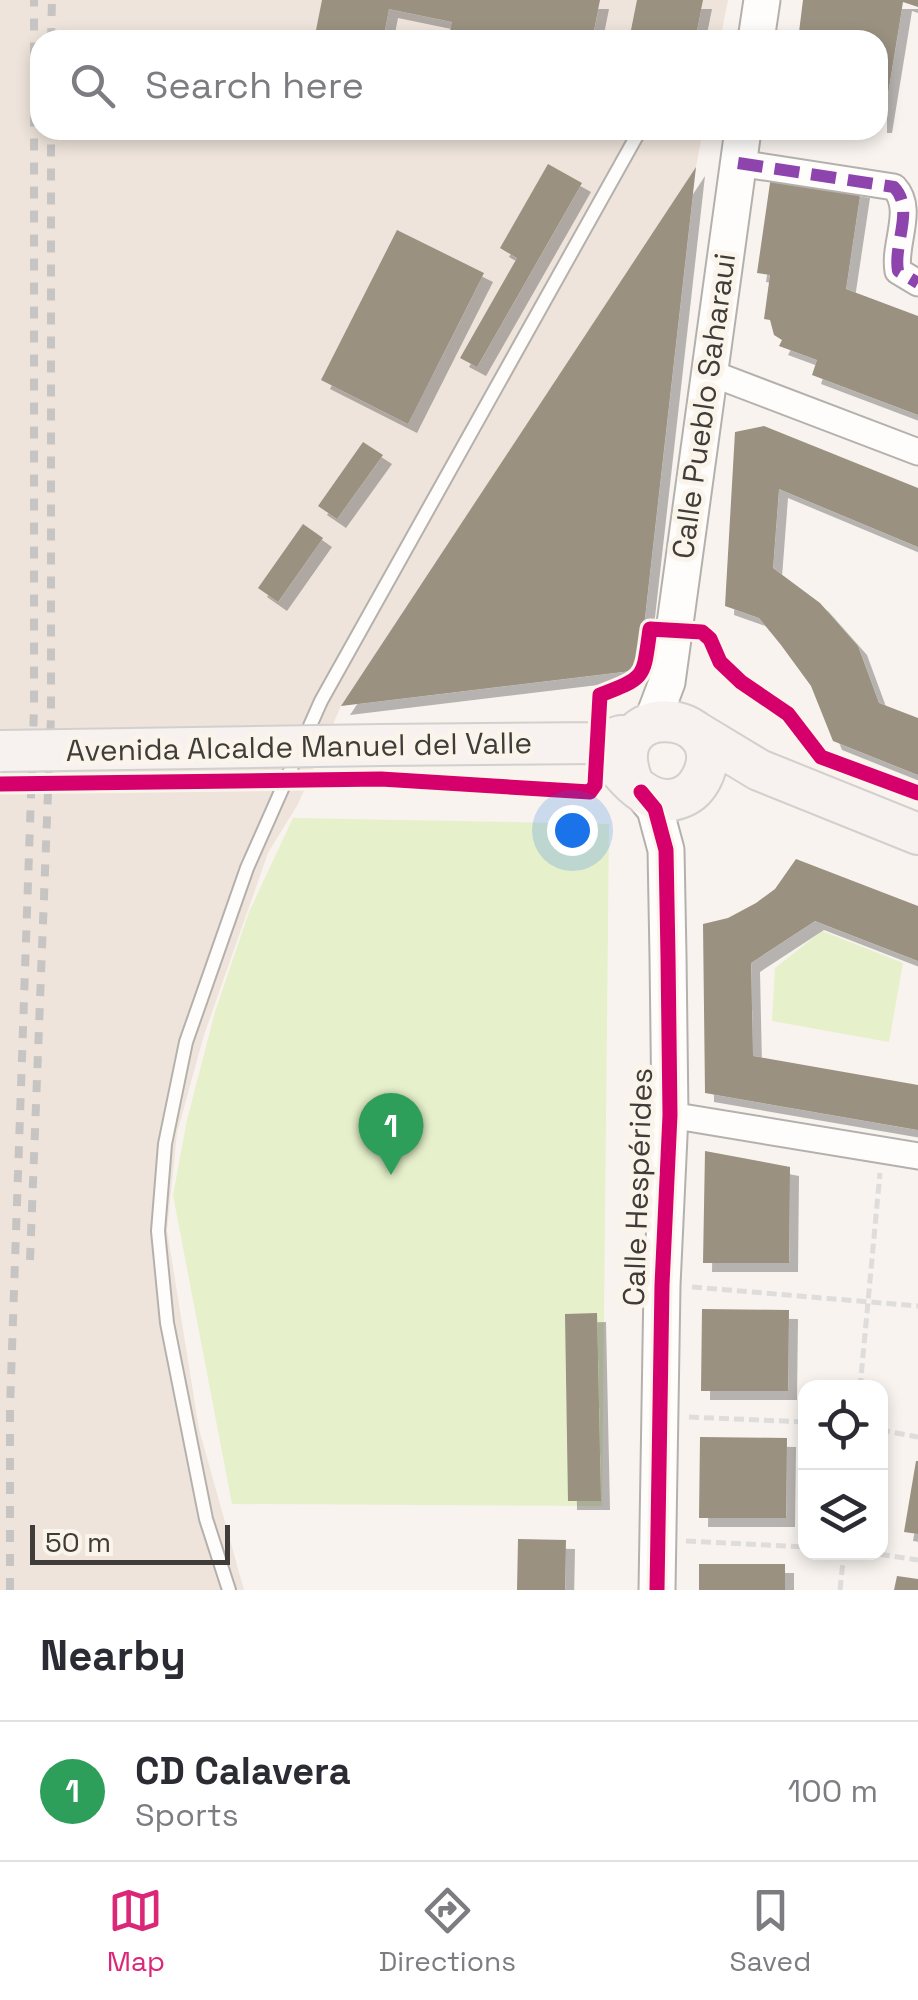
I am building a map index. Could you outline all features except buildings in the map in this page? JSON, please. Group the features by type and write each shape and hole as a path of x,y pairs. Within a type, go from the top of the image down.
{"main road":[{"name":"Avenida Alcalde Manuel del Valle","path":"0,751 598,742 668,727"},
{"path":"668,727 759,770 918,834"},
{"path":"636,786 626,755 668,727"},
{"path":"668,727 706,755 706,768 695,788"},
{"path":"598,742 636,786 666,800 759,770"}],"street":[{"path":"758,30 762,0"},
{"path":"740,147 894,187 902,195 904,206 898,271 918,283"},
{"name":"Calle Pueblo Saharaui","path":"668,727 667,682 740,147"},
{"path":"708,372 918,452"},
{"name":"Calle Hespérides","path":"636,786 655,810 666,850 670,1115 662,1285 657,1590"},
{"name":"Calle Hespérides","path":"666,850 695,788"},
{"path":"670,1115 918,1156"}],"lane":[{"path":"229,1590 206,1519 170,1340 158,1231 166,1144 186,1042 247,868 321,701 634,140"}],"path":[{"path":"861,1380 882,1150"},
{"path":"662,1285 918,1306"},
{"path":"660,1417 798,1422"},
{"path":"888,1431 918,1437"},
{"path":"658,1541 798,1546"},
{"path":"888,1555 918,1560"},
{"path":"840,1590 843,1560"}],"shaded area":[{"path":"0,0 728,0 722,30 30,30 30,140 701,140 696,167 341,706 298,804 268,853 204,1035 177,1133 167,1230 199,1429 244,1590 0,1590"}],"green space":[{"path":"293,818 609,824 602,1506 232,1504 173,1195 187,1120 215,1012 249,912"},
{"path":"822,931 903,963 889,1042 772,1021 775,968"}],"railway":[{"path":"34,0 34,30"},
{"path":"51,30 52,0"},
{"path":"10,1590 10,1407 34,708 34,140"},
{"path":"30,1260 51,715 51,140"}],"marked path":[{"path":"738,163 894,187 903,206 898,271 918,283"}],"cycle path":[{"path":"0,784 381,779 590,792 595,785 600,695 640,674 650,629 702,632 710,639 720,662 741,682 788,714 821,757 918,793"},
{"path":"641,792 655,809 666,850 670,1115 662,1285 657,1590"}],"place":[{"name":"CD Calavera","path":"391,1175"}]}
